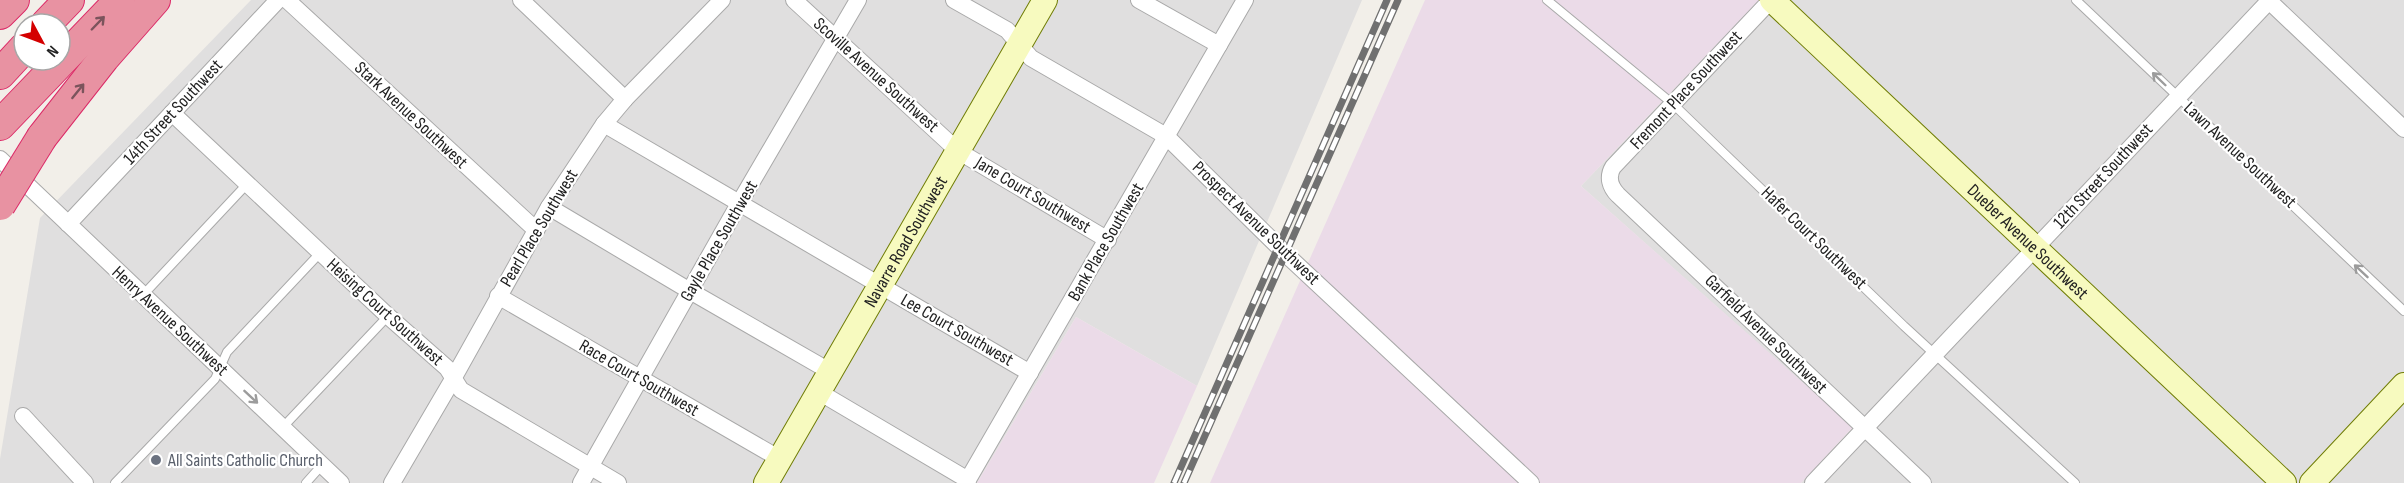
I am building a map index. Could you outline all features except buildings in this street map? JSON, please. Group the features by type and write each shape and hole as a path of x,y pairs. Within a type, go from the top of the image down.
{"highway":[{"path":"0,14 14,0"},
{"path":"58,12 69,0"},
{"path":"7,118 120,0"},
{"path":"0,205 42,136 104,58 155,0"},
{"path":"0,74 12,61"}],"street":[{"name":"14th Street Southwest","path":"68,224 278,0"},
{"name":"Stark Avenue Southwest","path":"287,0 536,230"},
{"path":"521,0 625,99"},
{"name":"Pearl Place Southwest","path":"392,483 549,207 604,124 625,99 722,0"},
{"name":"Scoville Avenue Southwest","path":"794,0 958,151"},
{"name":"Gayle Place Southwest","path":"581,483 740,202 858,0"},
{"name":"Prospect Avenue Southwest","path":"954,0 1006,30 1031,57 1166,136 1292,260 1531,483"},
{"name":"Navarre Road Southwest","path":"766,483 1045,0"},
{"path":"1139,0 1218,45"},
{"name":"Bank Place Southwest","path":"967,481 1245,0"},
{"name":"Fremont Place Southwest","path":"1610,183 1610,172 1613,167 1771,0"},
{"name":"Dueber Avenue Southwest","path":"1771,0 2284,483"},
{"path":"2269,0 2404,129"},
{"name":"12th Street Southwest","path":"1813,483 2269,0"},
{"name":"Heising Court Southwest","path":"172,113 388,316 447,368 461,390 618,483"},
{"name":"Lee Court Southwest","path":"604,124 1030,373"},
{"name":"Jane Court Southwest","path":"958,151 1108,240"},
{"name":"Henry Avenue Southwest","path":"0,159 341,483"},
{"name":"Garfield Avenue Southwest","path":"1610,183 1618,195 1923,483"},
{"path":"549,207 690,291 967,481"},
{"name":"Race Court Southwest","path":"498,296 780,459"},
{"path":"2312,483 2404,384"},
{"path":"23,416 85,483"}],"lane":[{"name":"Hafer Court Southwest","path":"1547,0 1673,104 1935,354 2075,483"},
{"name":"Lawn Avenue Southwest","path":"2076,0 2404,311"},
{"path":"143,295 248,183"},
{"path":"115,483 215,379 227,352 321,252"},
{"path":"283,427 388,316"},
{"path":"306,483 322,465"}],"shaded area":[{"path":"251,0 1362,0 1197,386 1076,317 977,483 0,483 0,459 40,218"},
{"path":"1425,0 1759,0 1581,186 1853,427 1801,483 1210,483"},
{"path":"1759,0 2404,0 2404,483 1801,483 1853,428 1581,186"},
{"path":"1076,317 1197,386 1154,483 977,483"}],"railway":[{"path":"1174,483 1387,0"},
{"path":"1184,483 1398,0"}],"place":[{"name":"All Saints Catholic Church","path":"156,460"}]}
